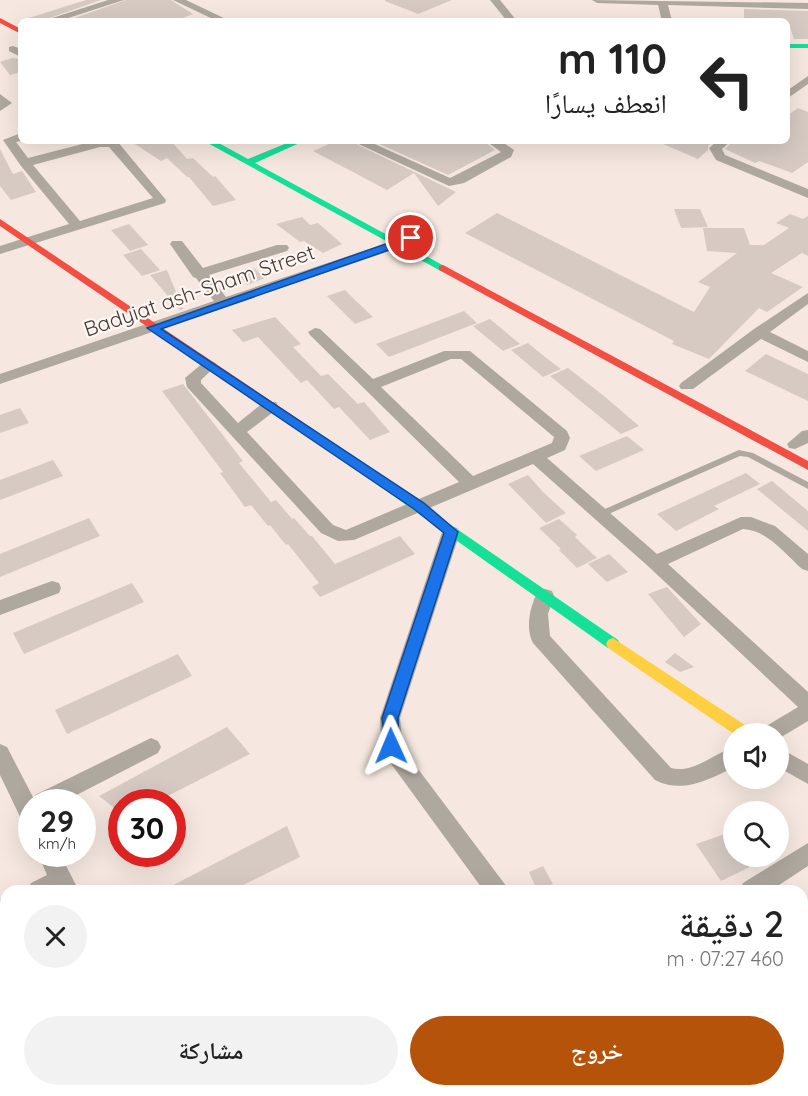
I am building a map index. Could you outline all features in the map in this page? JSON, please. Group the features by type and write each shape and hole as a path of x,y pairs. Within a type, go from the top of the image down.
{"street":[{"path":"57,18 118,0"},
{"path":"178,0 218,18"},
{"path":"495,0 510,18"},
{"path":"597,0 808,6"},
{"path":"662,1 666,18"},
{"path":"82,10 93,16"},
{"path":"0,20 18,38"},
{"path":"0,31 18,39"},
{"path":"790,46 808,46"},
{"path":"790,94 807,81"},
{"path":"0,97 6,103 0,108"},
{"path":"18,138 9,140 77,226"},
{"path":"26,163 96,144"},
{"path":"0,250 156,202 160,198 113,144"},
{"path":"214,144 396,244 804,444"},
{"path":"237,144 411,238 808,466"},
{"path":"248,162 293,144"},
{"path":"365,144 449,182 460,180 507,154 508,150 499,144"},
{"path":"721,144 715,148 720,157 805,190"},
{"path":"0,222 153,328 419,506 451,532 729,723"},
{"name":"Badyiat ash-Sham Street","path":"0,379 411,238"},
{"path":"177,244 198,274 224,304"},
{"path":"198,274 282,248"},
{"path":"687,386 808,297"},
{"path":"315,332 471,484"},
{"path":"759,332 808,357"},
{"path":"209,365 194,378 193,384 332,533 348,536 535,457 559,446 562,438 469,356 457,353 448,354 370,386"},
{"path":"237,432 270,406"},
{"path":"535,457 655,561 808,704"},
{"path":"655,561 748,522 763,527 808,564"},
{"path":"451,532 390,718 389,730 391,746 399,759 494,885"},
{"path":"0,608 52,588"},
{"path":"545,596 539,614 540,638 667,778 682,778 723,762"},
{"path":"788,723 808,711"},
{"path":"73,789 151,747"},
{"path":"0,753 21,789"},
{"path":"789,763 808,775"},
{"path":"760,885 808,853"},
{"path":"55,867 64,885"}],"lane":[{"path":"601,514 739,453 750,455 808,486"}],"building":[{"path":"86,0 101,0 50,18 29,18"},
{"path":"126,0 171,0 193,14 183,18 75,18"},
{"path":"385,0 452,0 418,14 385,1"},
{"path":"744,9 808,11 808,39 794,39 790,18 744,18"},
{"path":"18,59 18,73 10,75 0,62"},
{"path":"798,108 808,112 808,162 792,173 759,161 755,163 725,149 730,144 790,144 790,114"},
{"path":"135,144 174,144 187,159 193,158 213,177 215,176 236,200 213,206 189,177 167,158 161,161"},
{"path":"329,144 356,144 456,192 438,206 414,173 387,190 313,151"},
{"path":"380,144 488,144 495,150 448,175"},
{"path":"663,144 710,144 708,150 698,159"},
{"path":"0,149 13,174 22,171 36,192 11,200 0,186"},
{"path":"674,209 700,209 708,227 681,228"},
{"path":"497,213 694,312 710,287 698,282 737,253 707,251 703,228 744,228 750,245 764,245 789,228 776,223 790,214 803,219 808,216 808,256 802,253 771,273 803,287 767,312 759,308 709,359 672,344 674,341 465,233"},
{"path":"302,217 310,225 318,223 342,244 323,253 304,241 300,242 276,224"},
{"path":"129,224 148,245 130,251 111,230"},
{"path":"141,249 160,270 142,276 123,255"},
{"path":"254,268 265,278 247,285 237,274"},
{"path":"167,270 183,309 180,310 150,275"},
{"path":"345,290 373,317 355,324 327,296"},
{"path":"464,311 477,323 389,357 376,344"},
{"path":"275,317 301,344 293,347 321,376 328,374 358,404 364,402 390,432 370,440 339,407 334,409 307,380 301,383 258,337 243,342 232,330"},
{"path":"490,319 520,344 503,351 473,326"},
{"path":"528,343 561,369 543,377 511,350"},
{"path":"766,354 808,374 808,401 745,371"},
{"path":"568,368 639,426 621,434 550,376"},
{"path":"183,384 243,461 239,463 271,502 276,500 292,519 294,518 312,536 335,564 400,536 415,554 320,597 312,587 319,583 288,544 286,545 251,505 245,507 220,473 223,472 162,391"},
{"path":"20,408 29,423 0,433 0,415"},
{"path":"627,436 644,450 596,471 579,456"},
{"path":"53,460 63,476 0,500 0,480"},
{"path":"746,473 760,484 714,506 719,509 676,531 657,514"},
{"path":"528,475 566,513 546,523 508,484"},
{"path":"772,481 808,511 808,531 757,489"},
{"path":"89,518 100,536 0,577 0,554"},
{"path":"559,519 597,558 577,568 539,528"},
{"path":"609,554 628,572 607,582 588,564"},
{"path":"132,583 144,602 24,654 13,633"},
{"path":"667,587 701,624 684,637 648,594"},
{"path":"675,653 694,667 680,672 665,662"},
{"path":"178,654 192,676 67,734 55,710"},
{"path":"227,727 250,754 181,789 112,789"},
{"path":"108,791 108,803 99,796"},
{"path":"287,826 300,857 243,885 174,885"},
{"path":"723,835 723,867 750,867 721,881 696,844"},
{"path":"543,866 553,884 535,885 529,872"}],"traffic: fast":[{"path":"790,46 808,46"},
{"path":"214,144 443,268"},
{"path":"248,162 293,144"},
{"path":"361,467 613,644"}],"traffic: slow":[{"path":"613,644 729,723"}],"traffic: jam":[{"path":"0,20 18,30"},
{"path":"0,222 361,467"},
{"path":"443,268 808,466"}],"route":[{"path":"391,746 390,718 451,532 419,506 153,328 411,238"}]}
